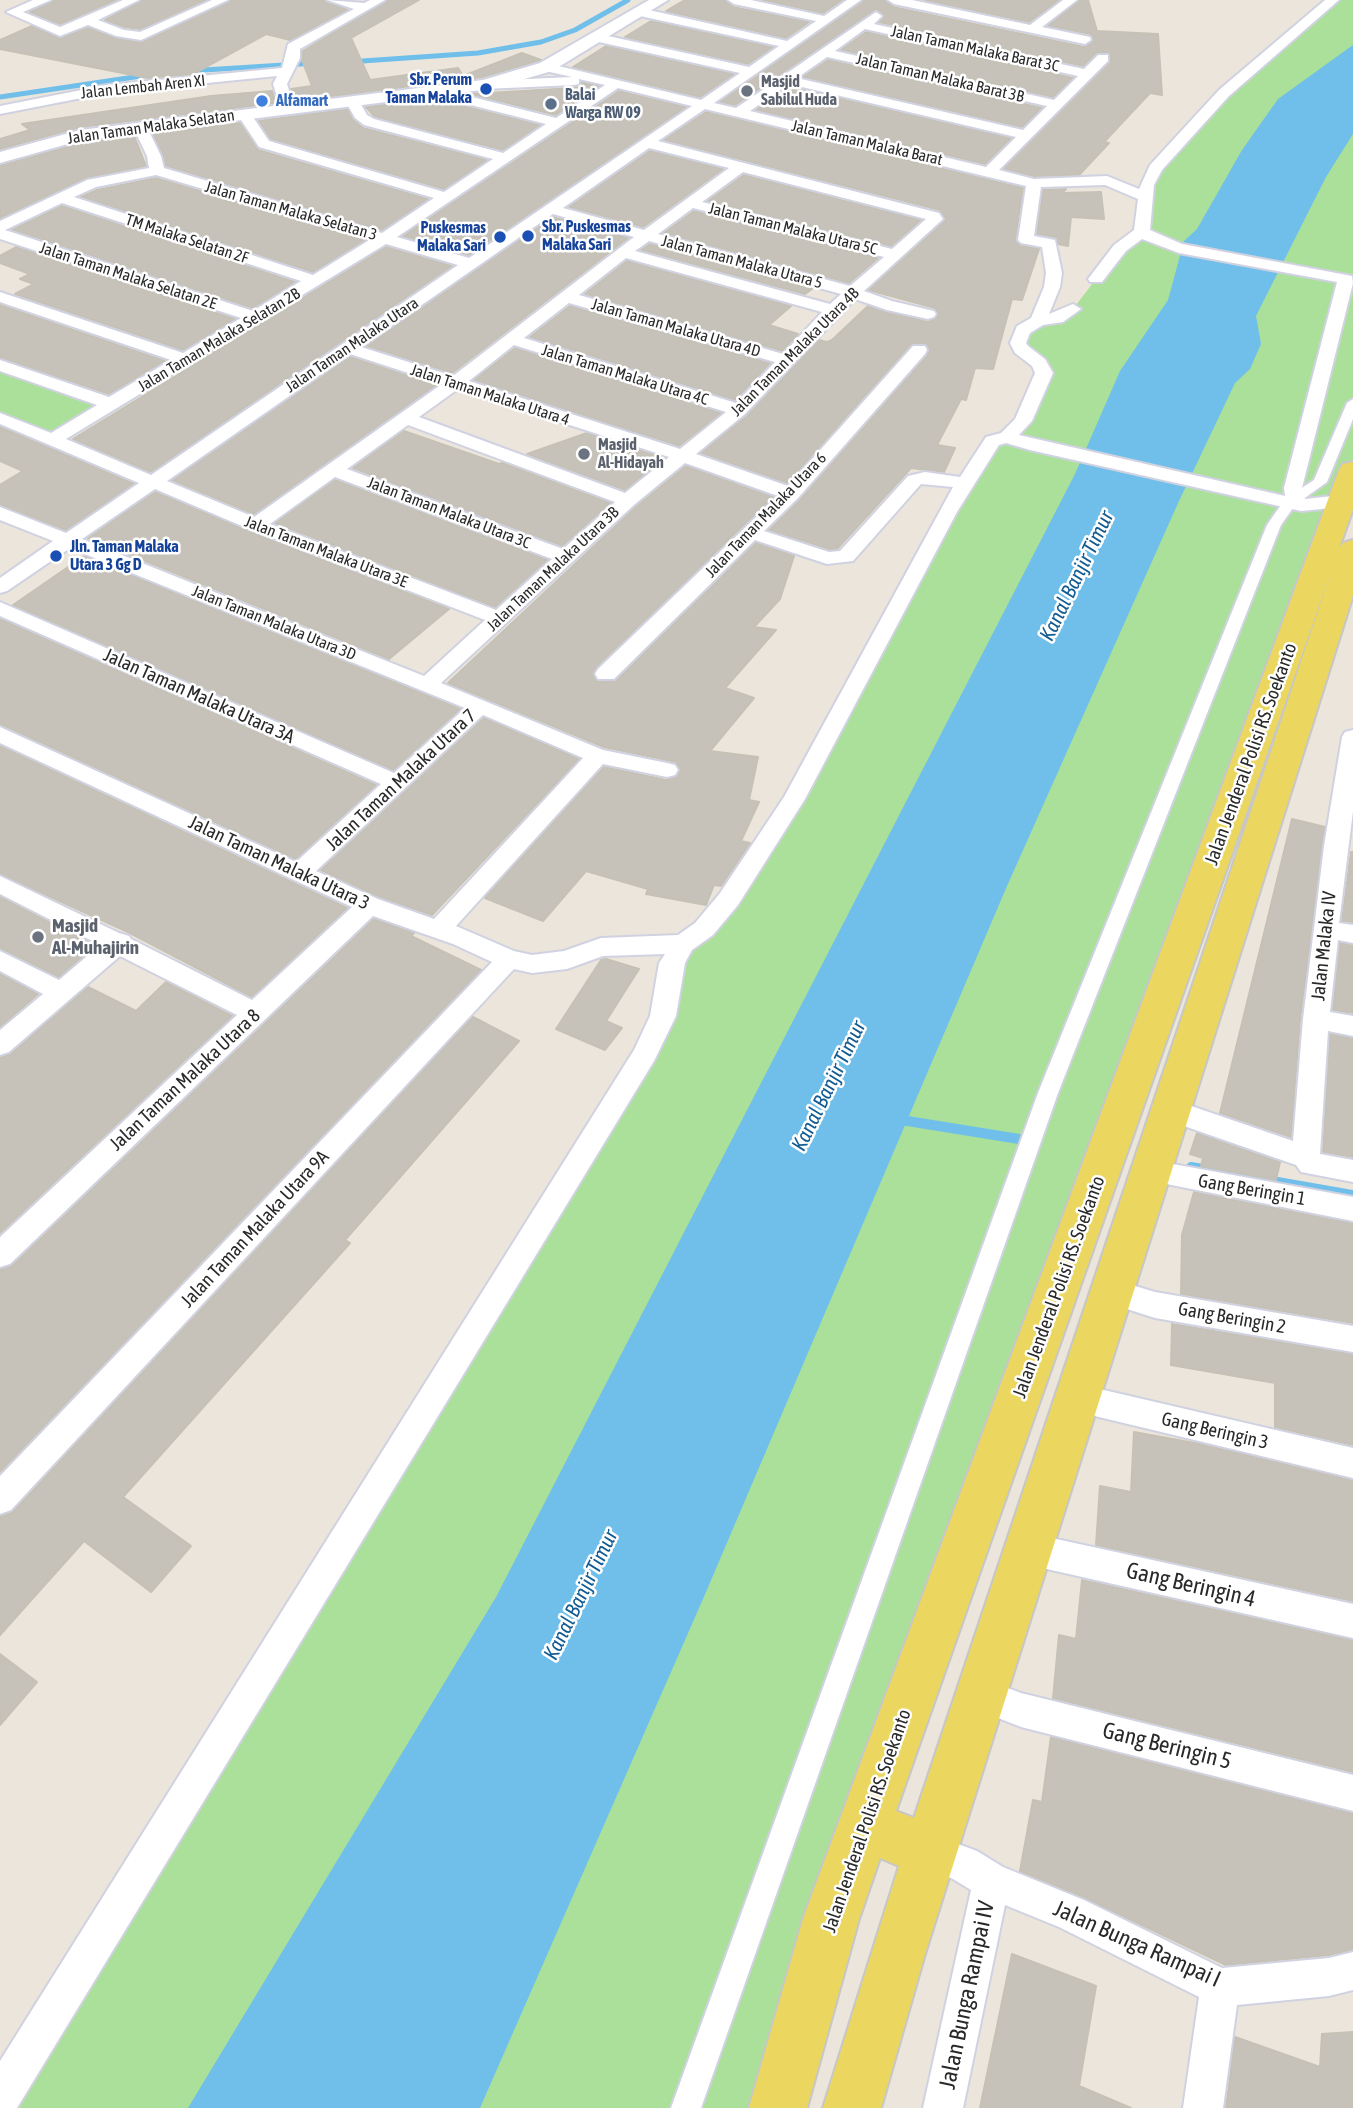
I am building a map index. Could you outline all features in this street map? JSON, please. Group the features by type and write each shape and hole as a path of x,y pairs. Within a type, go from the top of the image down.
{"main road":[{"name":"Jalan Jenderal Polisi RS. Soekanto","path":"852,2108 931,1852 1171,1110 1320,508"},
{"name":"Jalan Jenderal Polisi RS. Soekanto","path":"778,2108 831,1919 1320,508"},
{"path":"865,1825 931,1852"}],"street":[{"path":"45,0 12,12 59,32 133,0"},
{"path":"88,20 121,33 144,36 222,0"},
{"path":"333,0 364,8"},
{"path":"288,109 281,84 290,66 293,47 379,0"},
{"name":"Jalan Taman Malaka Selatan","path":"0,158 80,135 484,85 546,67 660,0"},
{"path":"734,0 827,20"},
{"name":"Jalan Taman Malaka Utara","path":"0,587 855,0"},
{"path":"1032,29 1071,0"},
{"path":"1096,279 1108,260 1142,232 1150,175 1185,133 1224,93 1333,0"},
{"path":"738,113 896,1 1086,40"},
{"path":"640,12 790,45"},
{"name":"Jalan Taman Malaka Barat 3C","path":"863,25 1087,74"},
{"path":"598,37 752,72"},
{"name":"Jalan Taman Malaka Barat 3B","path":"824,52 1055,104"},
{"path":"989,172 1103,58"},
{"name":"Jalan Lembah Aren XI","path":"0,110 107,89 290,66"},
{"name":"Jalan Taman Malaka Barat","path":"546,67 1034,183 1107,180 1147,198"},
{"path":"484,85 601,79"},
{"path":"786,79 1026,135"},
{"path":"244,114 264,144 446,197 617,83"},
{"path":"436,92 560,123"},
{"path":"352,102 362,118 369,122 505,158"},
{"path":"0,227 92,183 156,171 154,156 140,127"},
{"path":"648,143 934,216"},
{"path":"256,526 454,384 645,236 740,167"},
{"name":"Jalan Taman Malaka Selatan 3","path":"156,171 472,264"},
{"path":"1034,183 1026,240 1049,243 1054,273 1052,287 1038,321"},
{"name":"TM Malaka Selatan 2F","path":"58,197 316,281"},
{"name":"Jalan Taman Malaka Selatan 2B","path":"53,439 316,281 446,197"},
{"name":"Jalan Taman Malaka Utara 5C","path":"690,203 896,255"},
{"name":"Jalan Taman Malaka Utara 5","path":"551,209 853,292"},
{"name":"Jalan Taman Malaka Utara 4B","path":"680,455 739,410 833,310 934,221 934,216"},
{"path":"1142,232 1152,239 1179,248 1350,280 1293,488 1320,508"},
{"name":"Jalan Taman Malaka Selatan 2E","path":"0,234 256,317"},
{"path":"624,253 833,310"},
{"path":"853,292 887,305 928,314"},
{"path":"0,297 186,360"},
{"name":"Jalan Taman Malaka Utara 4D","path":"566,297 786,359"},
{"path":"1007,437 1023,421 1044,373 1039,363 1021,349 1018,343 1023,330 1038,321 1057,318 1073,309"},
{"name":"Jalan Taman Malaka Utara 4C","path":"512,339 739,410"},
{"name":"Jalan Taman Malaka Utara 4","path":"348,348 680,455 791,494"},
{"name":"Jalan Taman Malaka Utara 6","path":"606,674 791,494 919,350"},
{"path":"0,365 111,404"},
{"path":"1320,508 1320,482 1353,403"},
{"name":"Jalan Taman Malaka Utara 3E","path":"0,418 256,526 501,619"},
{"path":"406,418 628,500"},
{"path":"0,2098 645,1054 663,1016 672,963 683,944 704,929 729,899 794,799 965,483 992,441 1007,437 1030,445 1320,508"},
{"name":"Jalan Taman Malaka Utara 3B","path":"427,684 680,455"},
{"name":"Jalan Taman Malaka Utara 3C","path":"333,470 566,557"},
{"path":"752,533 827,558 846,557 915,480 925,478 965,483"},
{"path":"686,2108 1048,1093 1274,525 1320,508"},
{"name":"Jalan Taman Malaka Utara 3D","path":"0,513 480,706"},
{"name":"Jalan Taman Malaka Utara 3A","path":"0,608 398,783"},
{"name":"Jalan Taman Malaka Utara 7","path":"300,872 480,706 598,756 667,770"},
{"name":"Jalan Taman Malaka Utara 3","path":"0,734 369,905 439,929 509,959 532,964 567,960 601,947 683,944"},
{"name":"Jalan Malaka IV","path":"1306,1157 1326,929 1344,847 1353,737"},
{"path":"439,929 598,756"},
{"path":"0,884 249,1009"},
{"name":"Jalan Taman Malaka Utara 8","path":"0,1255 249,1009 369,905"},
{"path":"1326,929 1353,934"},
{"path":"0,1045 120,942"},
{"name":"Jalan Taman Malaka Utara 9A","path":"0,1499 509,959"},
{"path":"0,960 61,992"},
{"path":"1316,1020 1353,1026"},
{"path":"1171,1110 1306,1157 1311,1164 1353,1171"},
{"name":"Gang Beringin 1","path":"1151,1171 1353,1209"},
{"name":"Gang Beringin 2","path":"1112,1293 1155,1305 1353,1339"},
{"name":"Gang Beringin 3","path":"1078,1398 1353,1463"},
{"name":"Gang Beringin 4","path":"1029,1549 1353,1621"},
{"name":"Gang Beringin 5","path":"982,1695 1021,1710 1353,1793"},
{"name":"Jalan Bunga Rampai I","path":"931,1852 964,1864 991,1881 1070,1913 1220,1986 1329,1977 1353,1971"},
{"name":"Jalan Bunga Rampai IV","path":"943,2108 991,1881"},
{"path":"1203,2108 1220,1986"}],"green space":[{"path":"1333,0 1353,0 1353,470 778,2108 0,2108 0,2098 645,1054 672,963 704,929 743,898 947,512 992,441 1007,437 1044,373 1021,349 1023,330 1073,309 1096,279 1142,232 1147,185 1185,133"},
{"path":"0,369 100,407 55,434 0,413"}],"water":[{"name":"Kanal Banjir Timur","path":"1353,45 1353,134 1326,177 1256,316 1261,344 1250,369 1235,383 1179,501 1007,886 703,1599 480,2108 188,2108 496,1597 1075,474 1120,371 1168,300 1184,241 1197,229 1242,150 1278,99"}],"building":[{"path":"53,0 116,0 60,24 30,12"},
{"path":"141,0 206,0 140,29 105,20"},
{"path":"230,0 325,0 347,10 290,40 266,34 193,74 148,78 0,49 0,40 32,26 59,38 88,28 115,38 142,42"},
{"path":"387,0 419,0 351,38 370,80 458,68 463,76 522,53 541,60 482,77 295,101 291,89 312,86 302,60 303,51"},
{"path":"685,0 725,0 733,7 809,22 786,38 666,11"},
{"path":"763,0 842,0 823,13"},
{"path":"864,0 886,0 893,7 1084,47 1093,41 1091,34 1048,26 1080,0 1088,0 1097,31 1158,34 1162,95 1150,93 1104,142 1109,143 1079,175 1034,176 1004,169 1110,63 1110,53 1096,53 1083,66 879,22 885,16 876,9 735,105 720,102"},
{"path":"925,0 1059,0 1029,22"},
{"path":"651,21 773,47 748,64 625,37"},
{"path":"866,32 1073,78 1053,97 841,50"},
{"path":"606,46 734,74 700,97 573,67"},
{"path":"828,60 1042,108 1022,127 803,77"},
{"path":"582,82 599,86 556,115 471,94 574,88 581,86"},
{"path":"790,87 1011,138 985,164 756,110"},
{"path":"272,91 276,103 80,127 0,149 0,139 30,130 22,124 211,96"},
{"path":"619,91 686,107 469,255 403,236"},
{"path":"434,99 540,125 503,150 375,117 366,107"},
{"path":"347,109 353,120 363,128 487,160 444,189 271,139 259,121"},
{"path":"706,112 1023,188 1015,240 1021,246 1039,249 1022,300 1012,299 993,369 975,368 966,400 961,399 937,445 955,448 944,472 911,468 837,549 829,549 769,530 800,500 927,356 927,345 911,344 787,483 701,453 747,416 819,340 832,340 868,306 927,322 936,318 938,313 935,308 869,290 945,221 945,218 940,210 664,140"},
{"path":"240,123 258,150 428,199 382,230 166,166 153,134"},
{"path":"134,136 146,166 86,178 0,218 0,165 83,143"},
{"path":"650,151 723,169 643,227 569,207"},
{"path":"744,175 921,220 891,246 708,201"},
{"path":"156,178 365,240 313,272 81,197 97,190"},
{"path":"1066,189 1062,193 1101,192 1104,219 1071,217 1068,246 1058,244 1055,237 1037,234 1043,190"},
{"path":"62,206 295,282 253,308 12,230"},
{"path":"694,211 878,258 849,283 664,233"},
{"path":"553,217 628,238 452,373 367,346"},
{"path":"650,244 812,289 805,294 641,250"},
{"path":"16,247 235,319 183,350 15,294 34,284 20,279 30,274 0,263 0,256"},
{"path":"386,247 452,266 151,472 73,439"},
{"path":"627,261 791,306 769,325 798,334 782,351 585,294"},
{"path":"0,305 165,361 109,394 0,358"},
{"path":"570,306 770,363 735,400 530,337"},
{"path":"515,348 721,413 679,446 474,380"},
{"path":"350,357 436,385 254,514 172,480"},
{"path":"0,427 134,484 66,530 0,505 0,485 23,471 0,461"},
{"path":"404,431 502,463 610,503 562,546 353,468"},
{"path":"587,433 664,458 625,490 527,454"},
{"path":"686,466 773,497 596,667 593,675 598,682 616,681 756,543 794,556 780,599 754,627 776,630 725,688 754,698 710,751 758,757 749,800 759,802 741,841 750,843 721,886 714,885 706,905 646,894 648,889 586,871 543,921 485,898 604,767 666,780 677,776 680,769 676,762 604,747 448,683 637,506"},
{"path":"335,480 547,560 495,607 275,523"},
{"path":"155,492 449,609 389,659 88,538"},
{"path":"84,556 460,709 393,770 13,605"},
{"path":"0,619 376,785 296,859 0,724"},
{"path":"484,718 579,759 432,915 379,897 321,870"},
{"path":"0,746 347,908 252,997 130,933 0,874"},
{"path":"1292,819 1325,827 1300,1019 1291,1137 1220,1113"},
{"path":"1353,852 1353,922 1342,921"},
{"name":"Masjid Al-Muhajirin","path":"0,897 95,946 59,977 0,948"},
{"path":"374,919 414,933 411,936 481,970 0,1472 0,1269 12,1266"},
{"path":"1340,943 1353,945 1353,1013 1333,1010"},
{"path":"606,959 639,969 606,1021 622,1028 605,1050 556,1029 601,960"},
{"path":"0,974 38,994 0,1027"},
{"path":"166,982 232,1016 0,1233 0,1057 11,1054 88,987 136,1011"},
{"path":"473,1017 519,1041 345,1240 350,1243 123,1497 191,1546 151,1592 84,1541 0,1635 0,1516 13,1512"},
{"path":"1330,1034 1353,1038 1353,1157 1323,1152"},
{"path":"1197,1133 1280,1162 1276,1180 1201,1166 1203,1158 1190,1154"},
{"path":"1194,1192 1353,1223 1353,1323 1181,1294 1182,1235"},
{"path":"1172,1324 1353,1354 1353,1445 1275,1427 1275,1383 1171,1365"},
{"path":"1134,1432 1200,1444 1353,1480 1353,1601 1096,1545 1100,1486 1131,1492"},
{"path":"1082,1580 1353,1640 1353,1772 1053,1698 1059,1635 1076,1639"},
{"path":"0,1654 37,1682 0,1725"},
{"path":"1051,1737 1353,1813 1353,1950 1329,1955 1226,1965 1085,1898 1020,1871 1033,1800 1042,1802"},
{"path":"1012,1954 1096,1986 1079,2086 1131,2108 980,2108"},
{"path":"1353,2032 1353,2108 1226,2108 1235,2037 1320,2067 1322,2034"}],"waterway":[{"path":"348,62 478,53 541,42 575,30 628,0"},
{"path":"188,71 316,63"},
{"path":"0,97 148,75"},
{"path":"895,1119 1019,1139"},
{"path":"1191,1167 1353,1195"}],"place":[{"name":"Sbr. Perum Taman Malaka","path":"486,89"},
{"name":"Masjid Sabilul Huda","path":"747,91"},
{"name":"Alfamart","path":"262,101"},
{"name":"Balai Warga RW 09","path":"551,104"},
{"name":"Sbr. Puskesmas Malaka Sari","path":"528,236"},
{"name":"Puskesmas Malaka Sari","path":"500,237"},
{"name":"Masjid Al-Hidayah","path":"584,454"},
{"name":"Jln. Taman Malaka Utara 3 Gg D","path":"56,556"},
{"name":"Masjid Al-Muhajirin","path":"38,937"}]}
